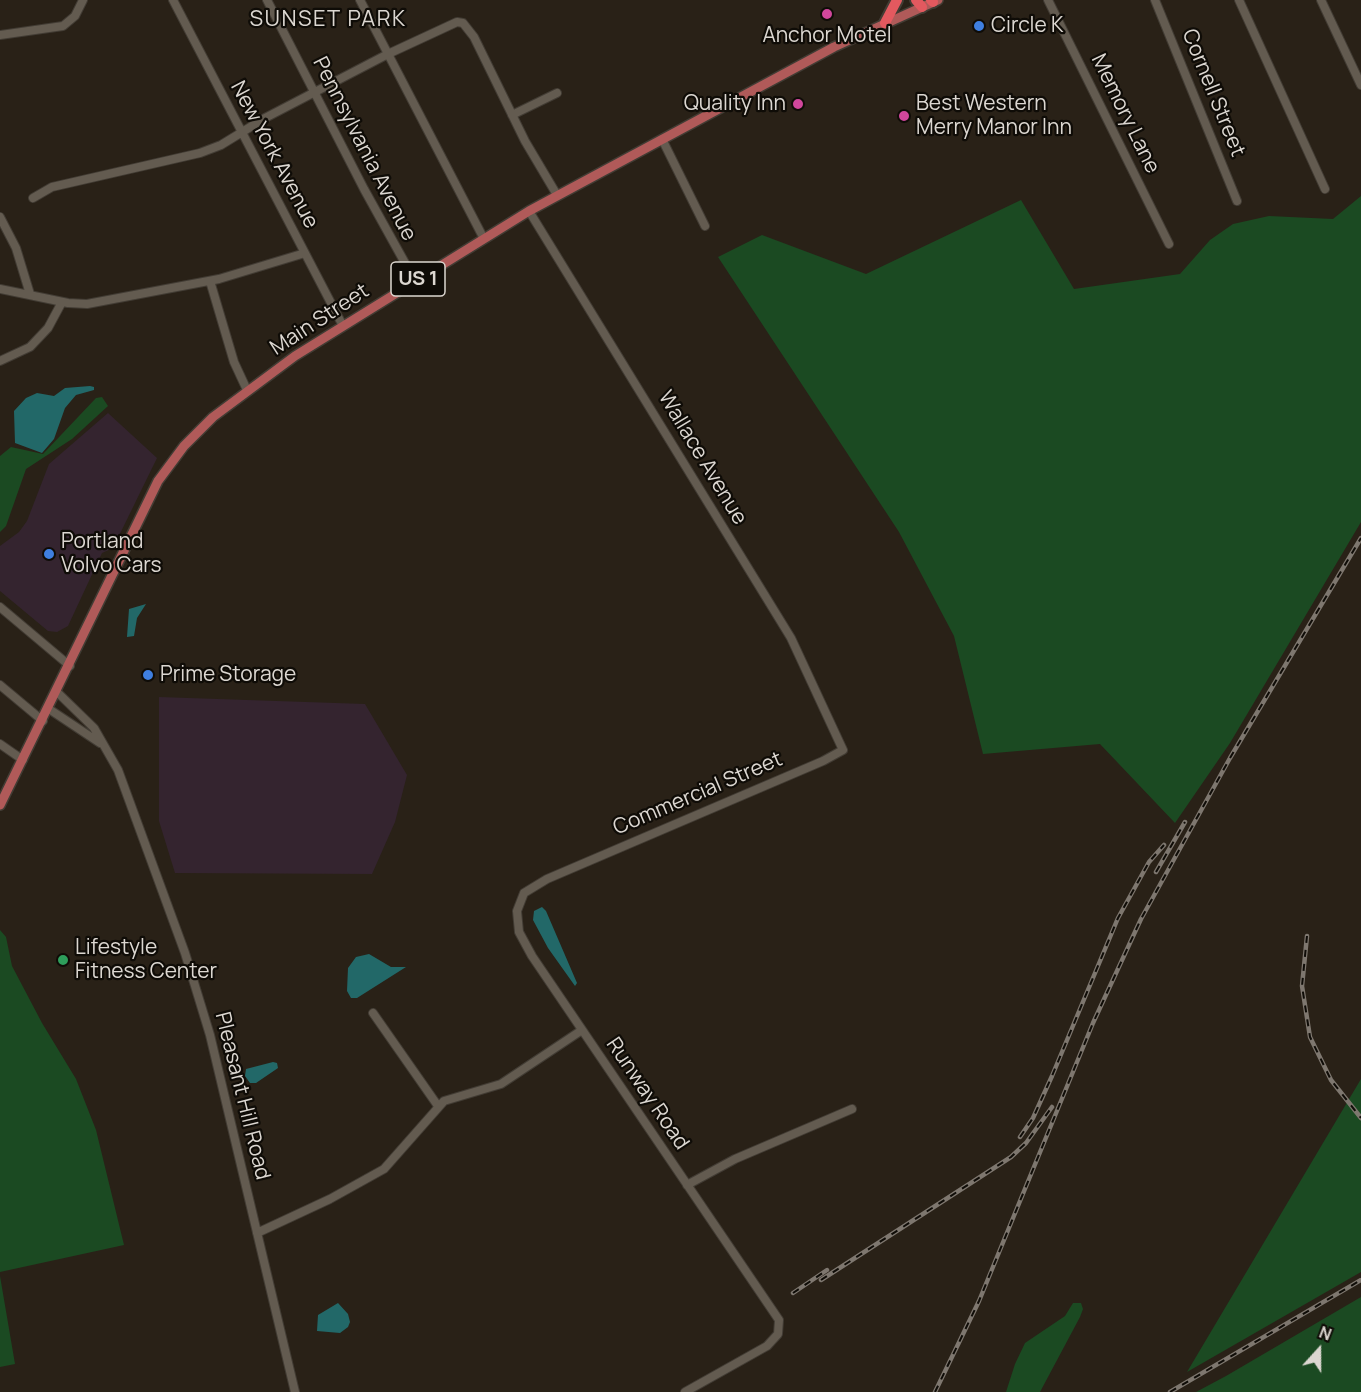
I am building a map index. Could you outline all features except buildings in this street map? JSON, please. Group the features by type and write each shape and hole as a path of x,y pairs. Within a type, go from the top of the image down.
{"highway":[{"path":"885,23 897,0"}],"main road":[{"name":"Main Street","path":"0,805 70,666 144,509 166,469 202,426 247,390 483,237 834,47 928,2"}],"street":[{"path":"0,35 63,26 75,16 83,0"},
{"name":"New York Avenue","path":"173,0 343,326"},
{"name":"Pennsylvania Avenue","path":"267,0 415,281"},
{"path":"360,0 483,237"},
{"name":"Memory Lane","path":"1048,0 1169,244"},
{"name":"Cornell Street","path":"1155,0 1237,201"},
{"path":"1239,0 1325,189"},
{"path":"1321,0 1361,85"},
{"path":"33,198 52,187 200,153 221,145 388,54 450,24 463,23 480,50 512,115 557,195"},
{"path":"512,115 557,93"},
{"path":"662,139 705,226"},
{"name":"Wallace Avenue","path":"529,211 785,629 835,729"},
{"path":"0,217 16,248 30,294"},
{"path":"0,289 62,302 96,303 210,281 305,254"},
{"path":"210,281 234,362 247,390"},
{"path":"0,361 30,347 48,328 62,302"},
{"path":"0,607 70,666"},
{"path":"0,685 43,721"},
{"name":"Pleasant Hill Road","path":"57,692 84,716 106,748 125,784 202,1006 295,1392"},
{"name":"Pleasant Hill Road","path":"49,709 90,734 106,748"},
{"name":"Commercial Street","path":"547,879 822,761 843,750 835,729"},
{"path":"0,744 23,760"},
{"name":"Runway Road","path":"547,879 522,897 516,911 517,926 527,948 779,1320 778,1334 767,1346 685,1392"},
{"path":"374,1013 438,1106"},
{"path":"257,1233 330,1199 384,1169 438,1106 449,1099 501,1084 582,1030"},
{"path":"687,1185 735,1159 852,1109"}],"shaded area":[{"path":"108,413 157,458 113,548 102,553 68,626 57,632 48,631 0,591 0,546 19,532 27,521 49,464"},
{"path":"159,697 365,704 407,775 395,822 372,874 175,873 159,821"}],"green space":[{"path":"1361,196 1361,522 1230,743 1175,823 1100,744 983,754 954,636 899,532 718,257 762,235 866,274 1021,200 1074,289 1180,274 1210,240 1233,224 1269,216 1333,219"},
{"path":"102,397 108,406 72,439 26,469 6,526 0,532 0,456 11,447 43,454 96,398"},
{"path":"0,930 6,937 12,966 42,1023 76,1079 96,1130 124,1245 0,1272"},
{"path":"1361,1079 1361,1272 1187,1372"},
{"path":"0,1276 15,1364 0,1367"},
{"path":"1361,1297 1361,1392 1196,1392 1226,1376"},
{"path":"1073,1303 1081,1303 1083,1309 1040,1392 1006,1392 1025,1343 1065,1316"}],"water":[{"path":"94,387 94,390 76,395 65,408 54,439 42,453 15,443 14,411 26,398 37,393 54,396 65,388"},
{"path":"146,604 137,618 134,636 127,637 129,609"},
{"path":"542,907 546,911 577,983 575,986 548,948 533,920 534,911"},
{"path":"369,954 391,967 406,967 357,998 351,998 347,991 348,968 356,957"},
{"path":"277,1063 278,1068 256,1083 250,1083 245,1076 246,1069"},
{"path":"338,1303 348,1314 350,1322 348,1327 340,1333 317,1331 318,1315"}],"railway":[{"path":"935,1392 979,1301 1093,1023 1141,919 1230,758 1361,538"},
{"path":"1156,872 1185,822"},
{"path":"1020,1137 1033,1118 1052,1076 1118,918 1149,862 1164,845"},
{"path":"1307,936 1302,986 1310,1037 1331,1080 1361,1118"},
{"path":"821,1280 1011,1157 1026,1143 1052,1107"},
{"path":"793,1293 827,1270"},
{"path":"1170,1392 1361,1280"}],"place":[{"name":"Anchor Motel","path":"827,14"},
{"name":"Circle K","path":"979,26"},
{"name":"Quality Inn","path":"798,104"},
{"name":"Best Western Merry Manor Inn","path":"904,116"},
{"name":"Portland Volvo Cars","path":"49,554"},
{"name":"Prime Storage","path":"148,675"},
{"name":"Lifestyle Fitness Center","path":"63,960"}],"district":[{"name":"SUNSET PARK","path":"328,20"}]}
